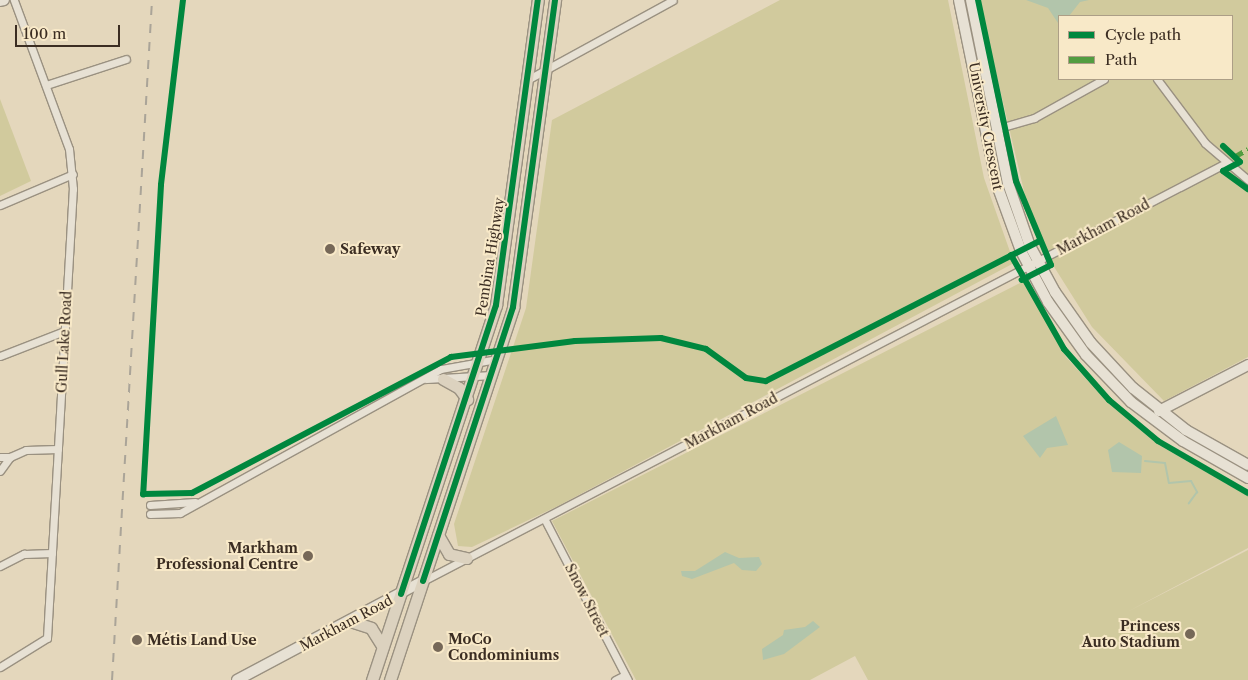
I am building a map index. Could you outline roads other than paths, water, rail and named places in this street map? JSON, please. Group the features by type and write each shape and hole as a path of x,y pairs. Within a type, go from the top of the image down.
{"main road":[{"path":"0,2 4,0"},
{"name":"Pembina Highway","path":"372,680 475,376 496,305 538,0"},
{"name":"Pembina Highway","path":"390,680 513,307 555,0"},
{"name":"University Crescent","path":"959,0 995,178 1028,266 1069,333 1125,395 1183,441 1248,478"},
{"name":"University Crescent","path":"971,0 996,129 1014,204 1038,261 1090,343 1160,411 1248,465"},
{"path":"1160,411 1248,365"},
{"path":"443,379 459,388 467,399"},
{"path":"438,535 449,554 467,558"},
{"name":"Markham Road","path":"237,680 423,582"},
{"path":"350,621 371,628 383,647"}],"street":[{"name":"Gull Lake Road","path":"0,667 47,638 72,174 69,149 14,0"},
{"path":"528,80 545,67 673,0"},
{"path":"46,85 126,58"},
{"path":"996,129 1034,118 1102,80"},
{"path":"1159,80 1198,134 1226,163 1248,180"},
{"name":"Markham Road","path":"423,582 467,558 546,520 1226,163"},
{"path":"0,205 72,174"},
{"path":"0,356 64,331"},
{"path":"150,514 172,516 426,379 440,369 497,359"},
{"path":"426,379 492,375"},
{"path":"0,457 10,457 26,450 58,449"},
{"path":"0,470 10,457"},
{"path":"150,505 197,501"},
{"name":"Snow Street","path":"546,520 626,677"},
{"path":"0,566 24,554 52,553"},
{"path":"615,680 626,677"}],"waterway":[{"path":"1145,461 1165,463 1169,483 1191,481 1197,492 1189,503"}],"railway":[{"path":"112,680 152,0"}],"place":[{"name":"Safeway","path":"330,249"},
{"name":"Markham Professional Centre","path":"308,556"},
{"name":"Princess Auto Stadium","path":"1190,634"},
{"name":"Métis Land Use","path":"137,640"},
{"name":"MoCo Condominiums","path":"438,647"}]}
